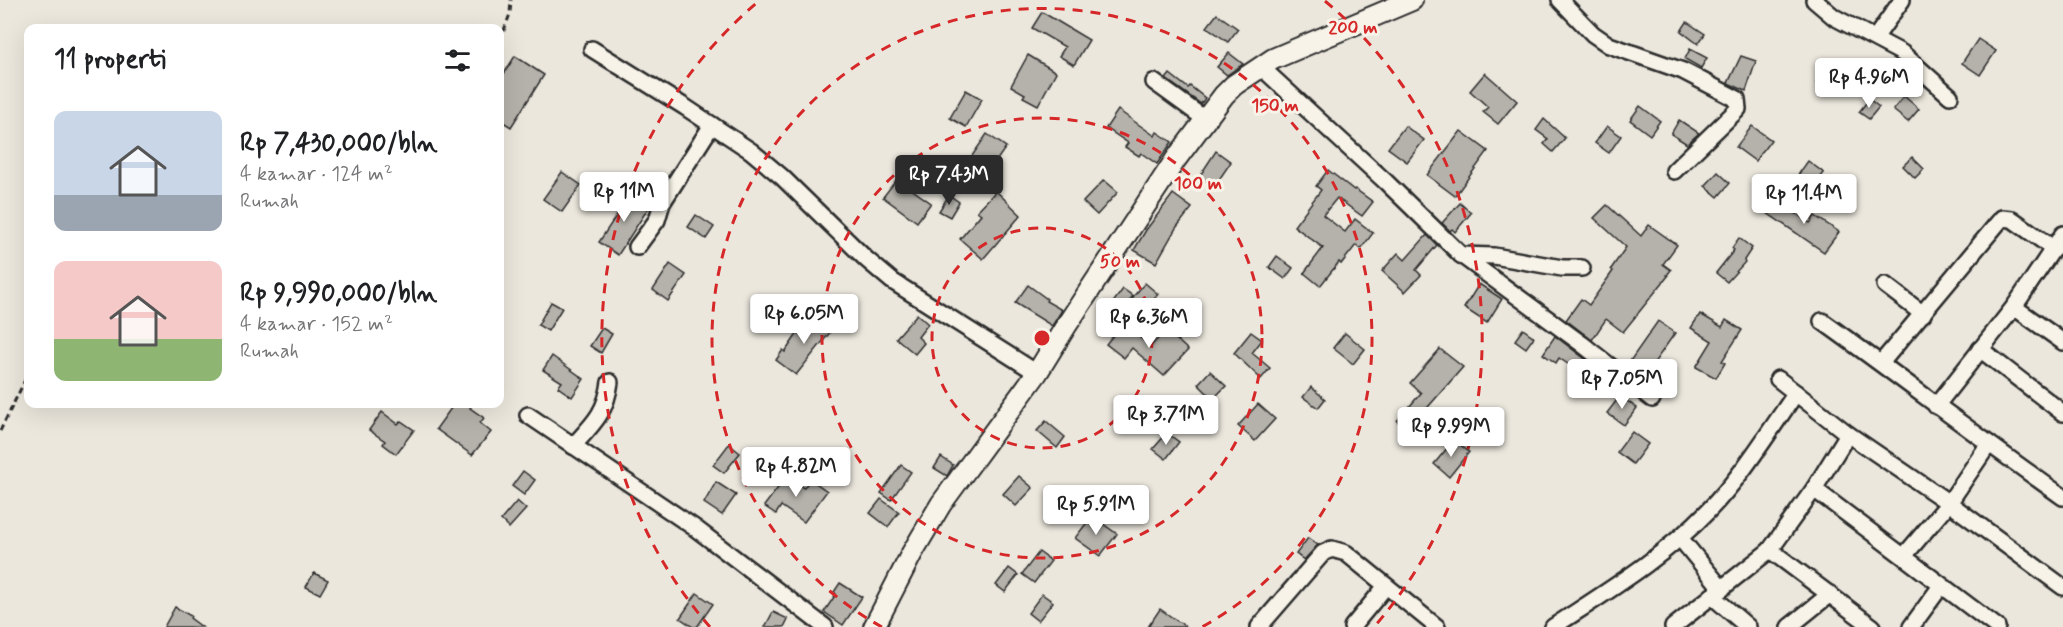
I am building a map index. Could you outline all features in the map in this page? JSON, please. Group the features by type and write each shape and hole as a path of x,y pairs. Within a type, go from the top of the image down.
{"street":[{"path":"874,627 912,553 941,504 1037,373 1170,168 1205,119 1234,85 1260,66 1412,0"},
{"path":"1560,0 1593,34 1609,45 1683,70 1737,99 1738,109 1674,171"},
{"path":"1814,0 1834,17 1902,53 1950,96"},
{"path":"1875,38 1902,0"},
{"path":"592,49 751,151 782,177 866,259 892,281 1037,373"},
{"path":"1260,66 1386,182 1461,255 1652,399"},
{"path":"1154,82 1205,119"},
{"path":"637,248 657,220 662,203 712,125"},
{"path":"1881,363 2001,218 2012,219 2053,248"},
{"path":"1936,406 2014,307 2063,234"},
{"path":"1461,255 1494,256 1562,268 1582,268"},
{"path":"1885,285 1923,314"},
{"path":"2014,307 2063,342"},
{"path":"1822,321 1988,445 2060,489"},
{"path":"1980,349 2063,413"},
{"path":"1778,379 1848,434 1949,503 2063,587"},
{"path":"573,446 604,410 610,382"},
{"path":"1553,627 1620,583 1680,538 1708,512 1737,477 1796,393"},
{"path":"528,415 695,528 825,627"},
{"path":"1673,627 1770,550 1814,489 1848,434"},
{"path":"1904,556 1949,503 1988,445"},
{"path":"1814,489 1994,626"},
{"path":"1680,538 1717,592 1748,627"},
{"path":"1259,627 1323,553 1332,549 1346,553 1437,627"},
{"path":"1770,550 1873,627"},
{"path":"1352,627 1386,586"},
{"path":"1911,627 1941,586"},
{"path":"1789,627 1830,594"}],"path":[{"path":"504,30 510,14 511,0"},
{"path":"0,431 24,382"}],"building":[{"path":"1042,12 1089,40 1074,65 1059,56 1065,47 1032,28"},
{"path":"1217,14 1238,29 1228,42 1207,27"},
{"path":"1687,22 1705,34 1698,44 1681,31"},
{"path":"1978,39 1996,51 1980,75 1962,63"},
{"path":"1690,49 1707,58 1701,68 1685,59"},
{"path":"1229,53 1243,64 1227,75 1217,67"},
{"path":"1028,55 1056,72 1038,105 1023,97 1025,94 1011,86"},
{"path":"515,56 544,75 511,127 504,123 504,74"},
{"path":"1741,56 1756,61 1746,91 1728,83"},
{"path":"1831,64 1844,74 1829,93 1816,83"},
{"path":"1485,73 1517,101 1498,124 1483,112 1488,107 1470,91"},
{"path":"1170,74 1205,98 1201,104 1166,79"},
{"path":"966,90 982,99 966,127 950,118"},
{"path":"1904,96 1919,109 1908,122 1893,110"},
{"path":"1869,99 1879,107 1869,119 1859,112"},
{"path":"1640,106 1660,121 1650,135 1630,120"},
{"path":"1118,110 1155,136 1157,132 1172,142 1157,164 1141,153 1139,156 1125,147 1128,143 1106,128"},
{"path":"1544,119 1565,138 1553,152 1544,144 1548,139 1536,130"},
{"path":"1679,120 1699,133 1687,144 1671,134"},
{"path":"1405,126 1424,140 1407,162 1388,148"},
{"path":"1607,126 1621,136 1609,153 1595,143"},
{"path":"1752,126 1771,140 1755,161 1736,147"},
{"path":"1461,131 1488,151 1455,196 1427,175"},
{"path":"987,134 1006,147 981,183 963,169"},
{"path":"1216,151 1231,162 1214,187 1199,177"},
{"path":"1912,157 1924,169 1915,178 1903,166"},
{"path":"1808,161 1824,173 1814,186 1798,175"},
{"path":"1328,170 1373,202 1362,216 1337,198 1323,215 1345,232 1355,219 1373,233 1361,249 1356,245 1341,264 1339,262 1320,286 1304,273 1323,248 1294,226 1321,190 1316,186"},
{"path":"562,172 581,185 562,212 543,199"},
{"path":"1718,172 1730,183 1718,197 1705,186"},
{"path":"897,179 931,203 917,222 883,197"},
{"path":"1104,180 1118,192 1097,215 1083,202"},
{"path":"624,191 649,207 618,255 599,242 622,207 616,203"},
{"path":"996,191 1021,215 983,259 960,239 981,214 977,211"},
{"path":"1173,194 1192,208 1176,228 1156,263 1134,250"},
{"path":"949,195 959,202 950,217 939,211"},
{"path":"1779,196 1794,207 1792,211 1810,223 1815,216 1839,232 1824,252 1767,213"},
{"path":"1460,203 1471,213 1455,232 1452,229 1450,231 1442,223"},
{"path":"1607,205 1641,236 1649,225 1677,245 1663,264 1671,270 1668,276 1623,332 1606,319 1592,340 1566,320 1581,299 1589,305 1613,271 1611,269 1626,247 1594,218"},
{"path":"696,215 714,227 706,239 688,227"},
{"path":"1427,235 1437,245 1416,270 1421,275 1405,292 1382,271 1398,253 1405,260"},
{"path":"1739,238 1752,248 1745,262 1727,282 1716,273 1734,250 1732,248"},
{"path":"1277,256 1293,268 1285,279 1269,267"},
{"path":"670,264 686,275 668,301 653,290"},
{"path":"1145,283 1158,294 1146,309 1132,298"},
{"path":"1479,284 1502,299 1487,323 1464,308"},
{"path":"1028,285 1047,299 1046,301 1062,310 1052,326 1015,303"},
{"path":"1123,289 1133,296 1118,315 1109,308"},
{"path":"551,302 562,308 548,331 538,325"},
{"path":"917,314 928,324 918,337 924,343 915,354 896,338"},
{"path":"1700,314 1722,327 1726,320 1742,330 1722,361 1725,363 1716,378 1696,367 1712,341 1691,328"},
{"path":"810,315 832,330 796,375 776,360 783,350 785,352"},
{"path":"1658,321 1675,333 1647,373 1630,361"},
{"path":"1122,324 1151,346 1166,330 1188,350 1164,376 1132,348 1124,358 1106,344"},
{"path":"602,328 612,334 601,353 590,346"},
{"path":"1523,329 1534,337 1526,348 1515,340"},
{"path":"1251,332 1262,340 1252,353 1270,368 1261,379 1234,353"},
{"path":"1345,333 1365,349 1353,364 1333,348"},
{"path":"1555,336 1589,362 1581,373 1559,358 1556,363 1543,354"},
{"path":"1440,349 1463,367 1422,414 1431,422 1415,442 1405,433 1408,430 1397,421 1421,393 1410,383"},
{"path":"552,356 584,379 572,397 558,387 562,382 543,370"},
{"path":"1210,371 1226,386 1213,399 1198,384"},
{"path":"1311,387 1325,399 1318,408 1303,397"},
{"path":"1620,396 1637,408 1624,425 1607,413"},
{"path":"1258,404 1275,419 1255,441 1238,426"},
{"path":"451,408 470,408 484,418 480,423 491,432 472,455 436,429"},
{"path":"382,412 398,424 401,421 414,430 396,454 383,444 385,441 369,430"},
{"path":"1046,421 1065,437 1057,448 1037,431"},
{"path":"1632,432 1648,444 1633,464 1617,452"},
{"path":"1167,433 1179,442 1166,459 1153,449"},
{"path":"1454,440 1469,452 1449,477 1434,464"},
{"path":"729,444 740,453 724,473 713,465"},
{"path":"941,457 953,465 947,476 934,468"},
{"path":"901,465 911,472 891,500 881,493"},
{"path":"523,471 535,480 524,495 512,486"},
{"path":"787,476 804,488 810,479 827,491 804,522 781,506 776,514 764,506"},
{"path":"1019,476 1033,488 1016,506 1003,494"},
{"path":"716,482 736,495 722,515 704,503"},
{"path":"881,499 899,512 888,527 870,513"},
{"path":"517,501 526,509 509,528 501,520"},
{"path":"1092,516 1117,534 1100,556 1075,538"},
{"path":"1308,538 1318,545 1304,560 1296,554"},
{"path":"1039,552 1051,561 1034,583 1022,574"},
{"path":"1009,568 1018,575 1005,592 996,585"},
{"path":"314,573 328,580 320,594 306,587"},
{"path":"840,583 862,597 843,625 824,612 836,594 834,592"},
{"path":"697,593 713,604 697,627 693,627 680,618"},
{"path":"1042,594 1053,602 1038,621 1028,613"},
{"path":"175,607 191,616 190,618 202,627 164,627"},
{"path":"1160,609 1186,627 1148,627"},
{"path":"773,612 788,619 784,627 765,627"}]}
